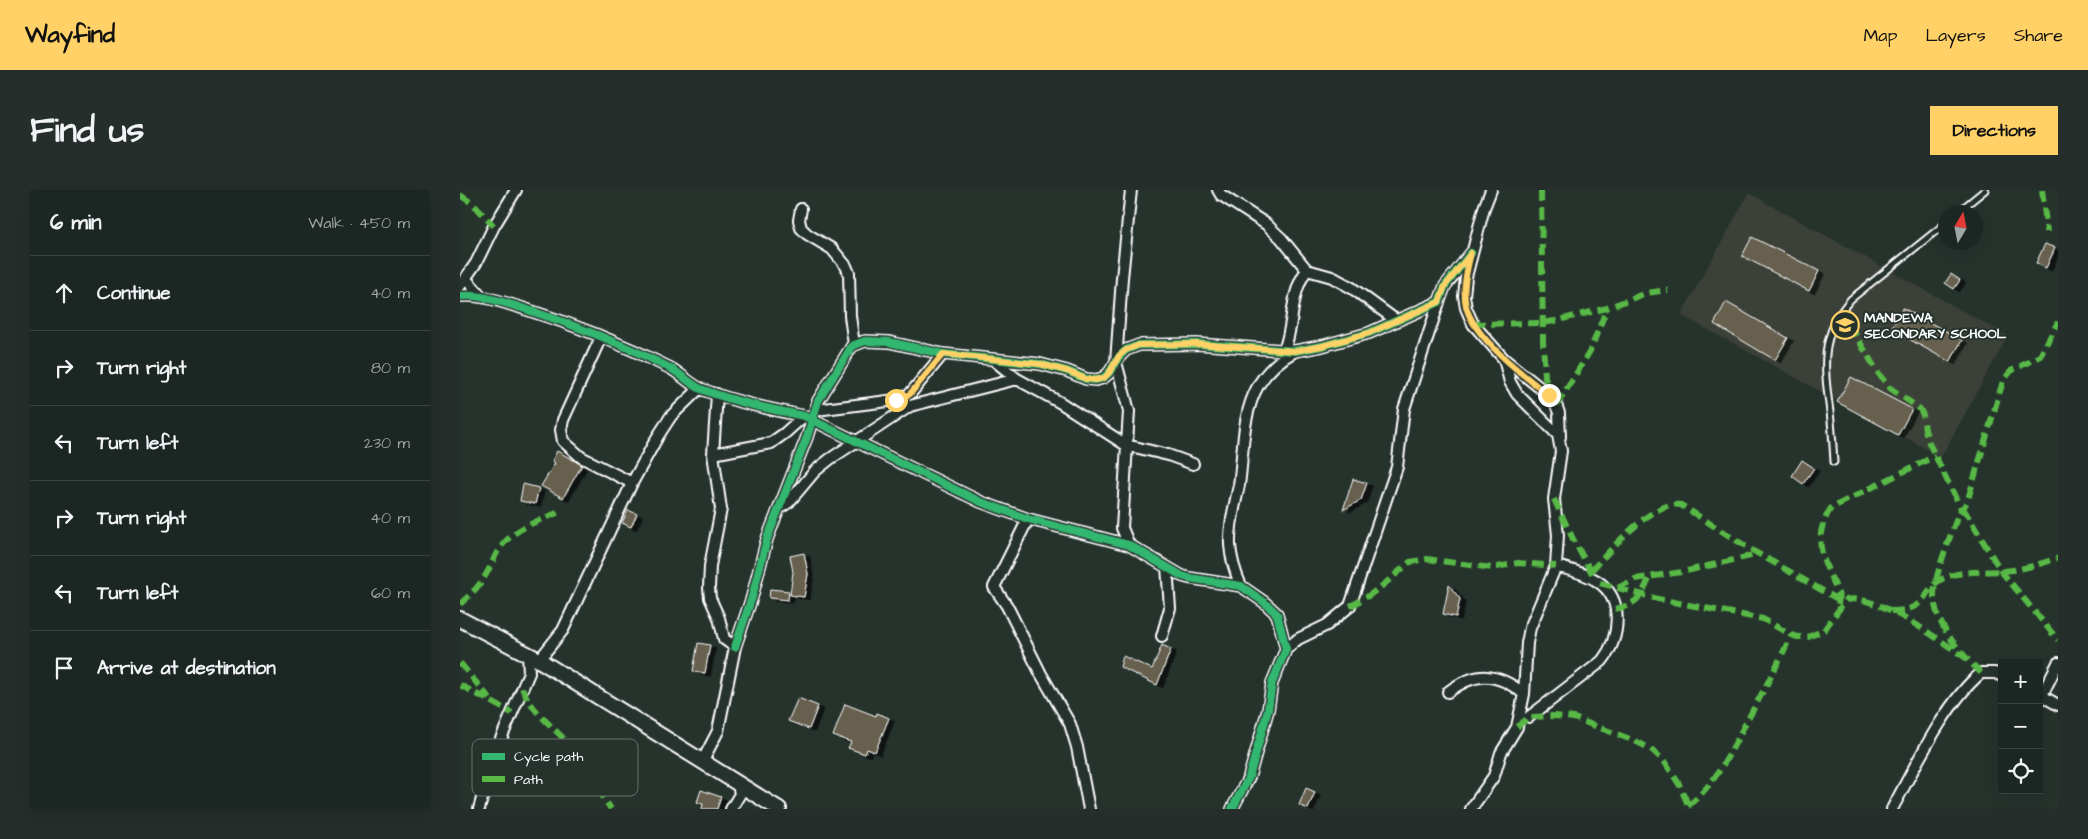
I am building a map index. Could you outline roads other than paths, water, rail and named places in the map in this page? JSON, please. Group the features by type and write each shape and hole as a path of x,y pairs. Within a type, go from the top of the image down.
{"main road":[{"path":"460,619 533,658 703,760 779,809"}],"street":[{"path":"481,296 462,282 476,263 494,226 516,190"},
{"path":"1129,545 1122,528 1129,411 1116,362 1131,190"},
{"path":"1218,190 1222,195 1266,224 1281,238 1307,270 1332,277 1352,288 1398,321"},
{"path":"1471,809 1494,776 1501,752 1517,727 1524,694 1527,643 1530,628 1556,566 1558,535 1554,498 1561,451 1559,413 1554,399 1504,359 1473,324 1466,308 1464,296 1471,253 1491,190"},
{"path":"801,209 799,220 801,228 807,234 832,249 846,266 849,273 850,316 854,346"},
{"path":"1232,809 1252,769 1268,710 1272,683 1286,649 1298,638 1327,625 1350,606 1398,467 1404,409 1439,302 1445,286 1471,253"},
{"path":"1284,350 1289,336 1293,297 1299,282 1307,270"},
{"path":"460,296 474,294 540,314 600,337 671,369 700,388 737,402 779,412 811,415 896,400 910,394 943,354"},
{"path":"703,760 718,731 735,646 752,597 767,539 780,508 811,415 836,370 854,346 865,341 888,342 943,354 995,361 1040,364 1067,371 1086,379 1096,380 1104,378 1119,356 1126,350 1139,345 1197,344 1295,351 1322,346 1369,333 1398,321 1427,305 1439,302"},
{"path":"600,337 563,420 561,430 563,441 581,457 632,483"},
{"path":"1241,586 1234,571 1230,543 1239,482 1244,427 1258,386 1263,378 1283,358 1295,351"},
{"path":"1504,359 1510,382 1517,394 1553,429 1560,443"},
{"path":"995,361 1017,379 1061,403 1126,446 1168,455 1193,464"},
{"path":"780,508 789,502 815,471 855,441 910,406 1017,379"},
{"path":"501,739 529,673 533,658 563,630 632,483 671,416 700,388"},
{"path":"717,394 713,454 721,509 710,566 709,588 710,598 719,618 724,639 735,646"},
{"path":"882,403 910,406"},
{"path":"811,415 855,441 981,502 1028,520 1129,545 1189,578 1241,586 1258,597 1277,614 1286,649"},
{"path":"713,454 771,443 811,415"},
{"path":"1028,520 994,588 1007,606 1070,724 1077,747 1089,809"},
{"path":"1529,717 1602,660 1610,650 1618,624 1610,595 1600,583 1584,574 1556,566"},
{"path":"1162,636 1170,608 1168,567"},
{"path":"2043,690 2058,664"},
{"path":"1892,809 1921,757 1968,684 1981,673 1998,674"},
{"path":"1448,692 1469,678 1483,677 1498,678 1508,682 1524,694"},
{"path":"2043,697 2058,705"},
{"path":"731,809 740,794 738,784"},
{"path":"479,809 483,796"}],"lane":[{"path":"1967,205 1985,190"},
{"path":"1834,462 1824,356 1828,337 1834,323 1841,310 1851,299 1938,228"}],"place":[{"name":"MANDEWA SECONDARY SCHOOL","path":"1845,325"}]}
